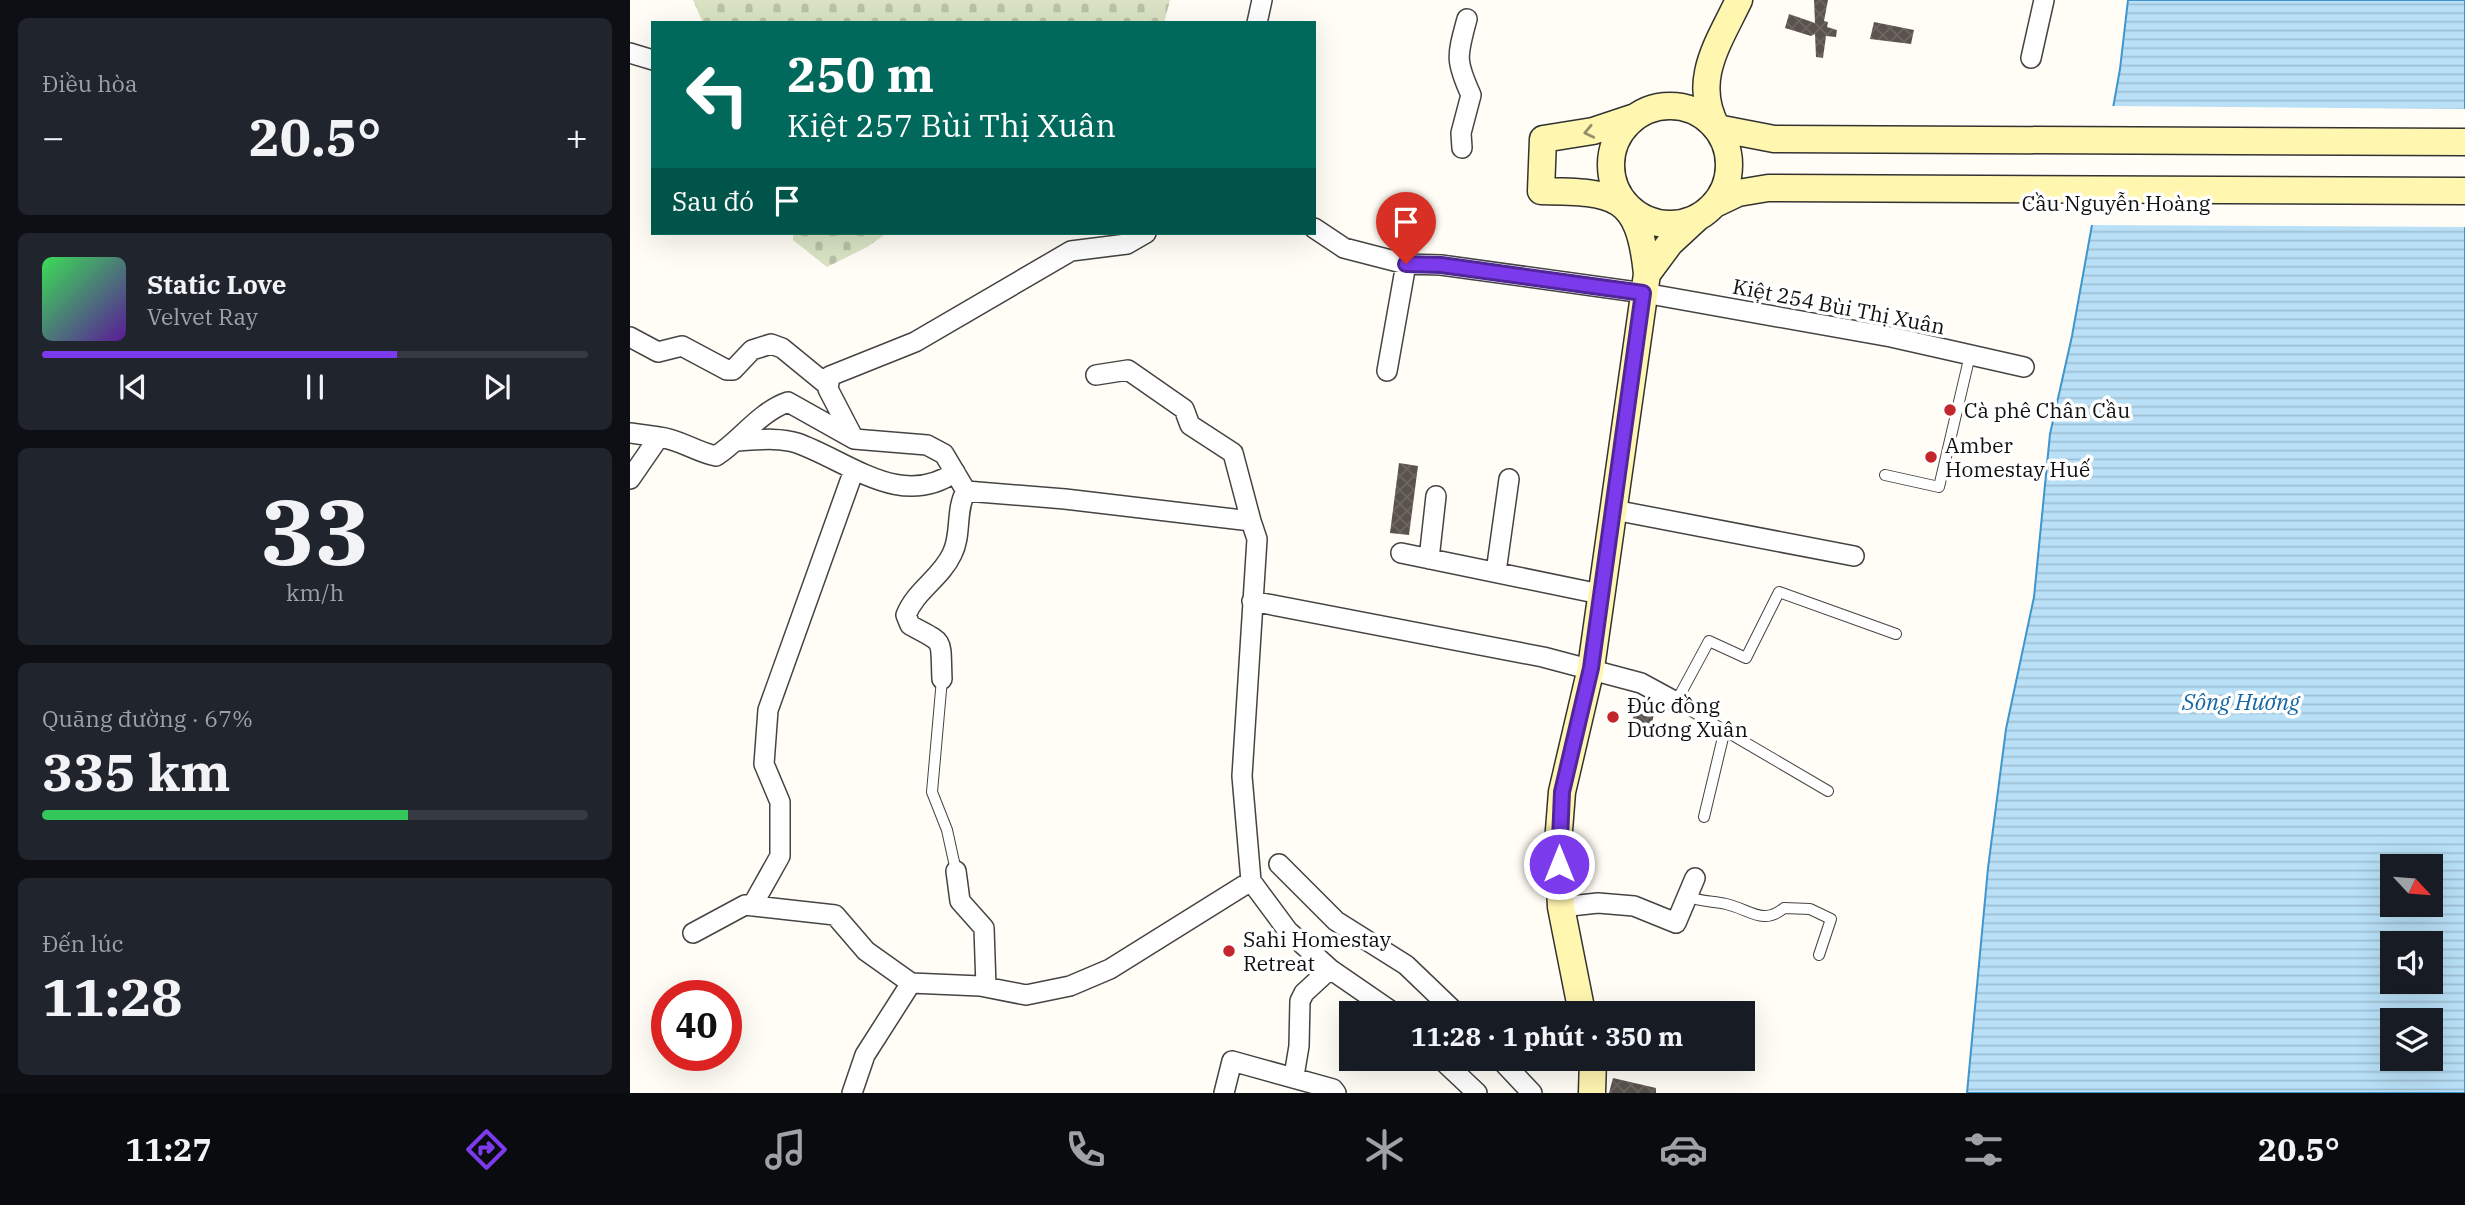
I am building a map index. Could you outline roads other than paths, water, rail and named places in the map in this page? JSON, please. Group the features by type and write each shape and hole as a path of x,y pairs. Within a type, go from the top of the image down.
{"main road":[{"path":"1645,284 1670,243 1707,210 1726,186 1730,166 1727,146 1708,111 1704,85 1714,54 1739,0"},
{"path":"1580,1001 1561,906 1558,843 1562,792 1591,668 1645,284 1644,238 1636,218 1615,188 1610,169 1612,150 1620,132 1641,113 1679,89 1714,54"},
{"path":"1707,210 1680,224 1660,224 1640,217 1625,204 1578,191 1541,191 1543,139 1593,131 1667,105 1686,107 1703,115 1717,128 1774,139 1977,133 2465,129"},
{"path":"1977,133 2465,142"},
{"name":"Cầu Nguyễn Hoàng","path":"1707,210 1738,193 1768,188 1971,195 2465,204"},
{"name":"Cầu Nguyễn Hoàng","path":"1971,195 2465,191"},
{"path":"1592,1093 1593,1071"}],"street":[{"path":"1257,21 1262,0"},
{"path":"2032,58 2044,0"},
{"path":"1462,148 1461,132 1471,94 1461,75 1458,53 1467,19"},
{"path":"630,53 651,59"},
{"name":"Kiệt 254 Bùi Thị Xuân","path":"1316,229 1344,248 1406,264 1645,284 2024,367"},
{"path":"826,384 833,374 915,342 1071,251 1127,244 1143,235"},
{"path":"1387,371 1406,264"},
{"path":"630,337 657,352 682,346 727,370 733,370 752,350 771,344 782,348 826,384 854,439"},
{"path":"1096,375 1129,370 1184,409 1190,425 1233,453 1257,539 1242,776 1251,881 1288,931 1330,969 1377,1001"},
{"path":"630,433 672,438 700,453 716,456 737,441 771,408 788,402 854,439 927,445 944,454 966,491"},
{"path":"630,479 659,437"},
{"path":"737,441 787,441 898,486 923,486 942,481 955,472"},
{"path":"752,906 780,856 780,802 764,764 768,710 854,470"},
{"path":"1496,572 1508,479"},
{"path":"966,491 1065,499 1251,521"},
{"path":"942,679 939,642 932,634 910,625 906,615 920,590 952,554 961,501 966,491"},
{"path":"1429,558 1436,496"},
{"path":"1614,510 1854,556"},
{"path":"1401,553 1600,594"},
{"path":"1252,601 1472,642 1591,668 1641,683 1676,702"},
{"path":"1279,864 1336,921 1406,965 1444,1001"},
{"path":"956,871 960,901 984,928 986,988"},
{"path":"692,933 745,905 835,915 866,951 911,983 986,988 1026,995 1070,986 1110,969 1251,881"},
{"path":"1561,906 1598,903 1634,906 1676,923 1691,887"},
{"path":"1294,1076 1299,1046 1300,1001 1304,993 1330,969"},
{"path":"852,1093 865,1055 911,983"},
{"path":"1224,1093 1232,1061 1294,1076 1336,1092"},
{"path":"1454,1071 1477,1093"},
{"path":"1511,1071 1532,1093"}],"lane":[{"path":"1885,475 1939,487 1970,355"},
{"path":"1828,791 1676,702 1709,641 1746,659 1779,592 1896,634"},
{"path":"942,679 932,792 947,830 956,871"},
{"path":"1704,817 1725,729"},
{"path":"1691,887 1705,903 1726,904 1759,917 1773,917 1784,908 1810,909 1831,919 1819,955"}],"water":[{"name":"Sông Hương","path":"2128,0 2465,0 2465,1093 1967,1093 1988,868 2006,729 2034,597 2050,434 2072,336 2120,69"}],"place":[{"name":"Cà phê Chân Cầu","path":"1950,410"},
{"name":"Amber Homestay Huế","path":"1931,457"},
{"name":"Đúc đồng Dương Xuân","path":"1613,717"},
{"name":"Sahi Homestay Retreat","path":"1229,951"}]}
